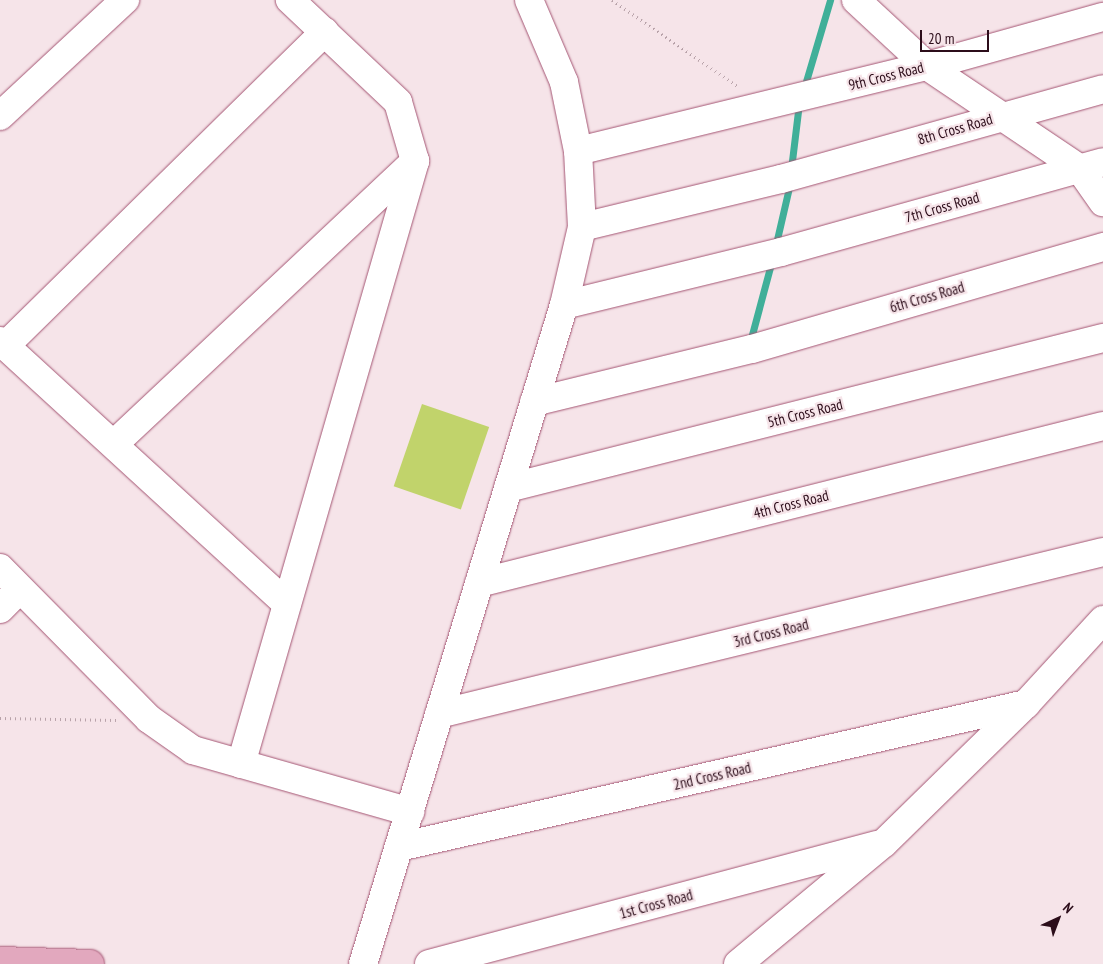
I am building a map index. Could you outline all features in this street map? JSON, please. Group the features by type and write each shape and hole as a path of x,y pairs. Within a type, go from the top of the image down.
{"main road":[{"path":"0,961 90,964"}],"street":[{"path":"0,116 125,0"},
{"path":"241,764 415,161 398,102 290,0"},
{"path":"363,964 564,305 582,227 578,151 564,82 529,0"},
{"path":"856,0 927,66 1002,116 1091,165 1103,202"},
{"name":"9th Cross Road","path":"770,102 927,66 1103,17"},
{"path":"287,604 3,343 325,32"},
{"name":"8th Cross Road","path":"582,227 808,172 1103,89"},
{"path":"578,151 770,102"},
{"path":"114,444 415,161"},
{"name":"7th Cross Road","path":"564,305 772,254 1091,165"},
{"name":"6th Cross Road","path":"534,402 743,351 1103,247"},
{"name":"5th Cross Road","path":"508,488 1103,338"},
{"name":"4th Cross Road","path":"479,583 1103,426"},
{"name":"3rd Cross Road","path":"439,714 1103,552"},
{"path":"0,568 149,719 193,750 410,812"},
{"path":"0,609 20,589"},
{"path":"738,964 884,843 1026,704 1103,620"},
{"name":"2nd Cross Road","path":"399,847 1026,704"},
{"name":"1st Cross Road","path":"428,964 884,843"}],"path":[{"path":"612,0 770,102"},
{"path":"0,718 149,719"}],"building":[{"path":"422,404 489,427 461,509 394,486"}],"waterway":[{"path":"804,88 830,0"},
{"path":"791,169 799,103"},
{"path":"775,248 790,183"},
{"path":"750,342 772,260"}]}
